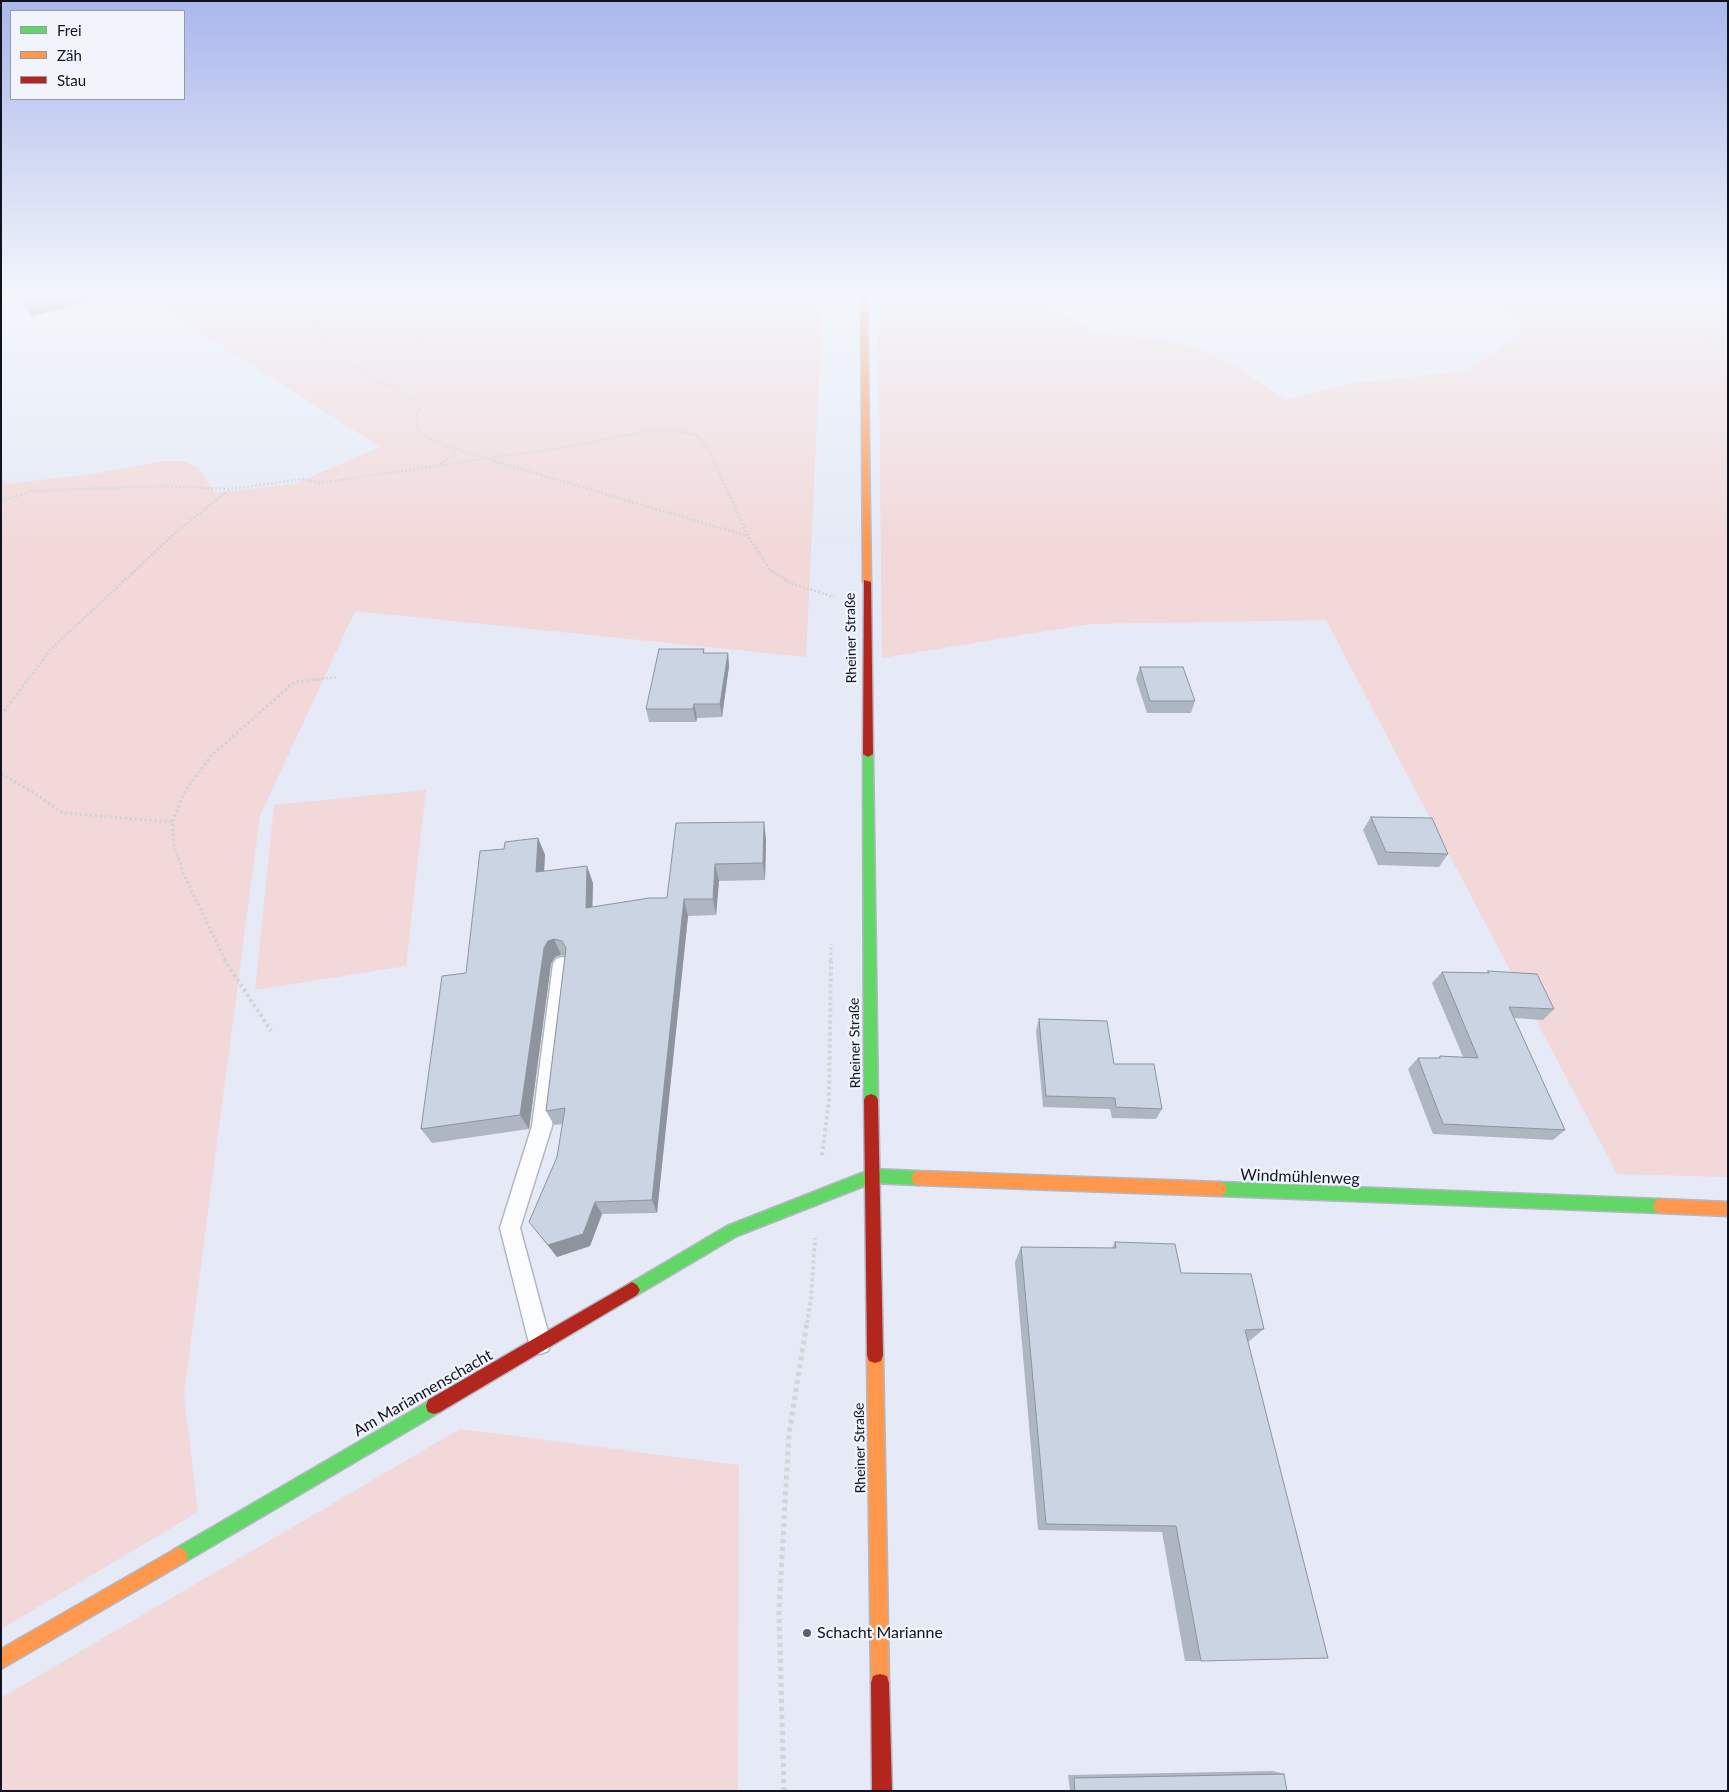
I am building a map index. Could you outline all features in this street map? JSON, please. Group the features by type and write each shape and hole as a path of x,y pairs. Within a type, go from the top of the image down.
{"main road":[{"name":"Rheiner Straße","path":"865,378 872,1176 882,1791"},
{"name":"Am Mariannenschacht","path":"1,1660 732,1231 872,1176"},
{"name":"Windmühlenweg","path":"872,1176 1728,1210"}],"lane":[{"path":"540,1343 510,1228 542,1126 562,964"}],"path":[{"path":"375,378 413,399 421,408 416,416 416,423 417,428 424,436 487,459 748,536"},
{"path":"389,378 388,380 392,386"},
{"path":"1,501 32,491 164,486 230,489 302,479 320,483 569,447 649,431 674,430 698,436 709,451 748,536 770,570 790,583 837,598 866,600"},
{"path":"435,466 453,456 455,452 453,448"},
{"path":"1,715 50,650 174,534 230,489"},
{"path":"271,1031 226,963 185,877 174,846 172,822 185,791 212,755 274,699 294,682 336,676"},
{"path":"1,774 31,791 64,814 172,822"},
{"path":"784,1791 780,1591 790,1433 811,1298 816,1198 829,1100 831,941"}],"shaded area":[{"path":"271,378 819,378 806,657 355,611 260,816 184,1394 198,1512 1,1629 1,477 7,484 98,473 162,461 183,461 200,469 214,493 294,484 380,447"},
{"path":"879,378 1253,378 1285,400 1346,384 1405,378 1728,378 1728,1177 1617,1174 1326,620 1090,624 882,658"},
{"path":"426,790 406,966 255,990 274,805"},
{"path":"460,1429 739,1465 738,1791 1,1791 1,1698"}],"building":[{"path":"659,649 704,649 703,653 728,653 720,704 694,704 693,709 646,709"},
{"path":"1140,667 1183,667 1195,701 1150,701"},
{"path":"1371,817 1432,818 1448,854 1386,852"},
{"path":"764,822 763,863 715,864 713,899 684,899 652,1200 595,1202 583,1234 548,1245 529,1222 557,1157 565,1108 546,1111 566,948 562,941 554,939 548,941 544,948 520,1115 421,1129 442,976 466,973 480,851 504,849 505,842 538,838 536,872 587,866 586,908 649,898 667,898 676,823"},
{"path":"1488,971 1537,974 1554,1009 1509,1007 1565,1130 1443,1124 1418,1058 1440,1058 1440,1056 1478,1058 1442,972 1489,973"},
{"path":"1039,1019 1107,1021 1114,1064 1154,1064 1162,1109 1116,1107 1115,1098 1046,1096"},
{"path":"1115,1242 1175,1244 1181,1273 1251,1274 1264,1329 1245,1330 1328,1658 1201,1661 1176,1526 1046,1524 1021,1247 1116,1248"},
{"path":"1284,1774 1287,1791 1075,1791 1074,1778"}],"traffic: fast":[{"path":"868,754 871,1100"},
{"path":"632,1290 732,1231 872,1176 918,1178"},
{"path":"1220,1189 1660,1206"},
{"path":"179,1556 434,1406"}],"traffic: slow":[{"path":"865,378 867,582"},
{"path":"918,1178 1220,1189"},
{"path":"1660,1206 1728,1209"},
{"path":"875,1355 880,1683"},
{"path":"1,1660 179,1556"}],"traffic: jam":[{"path":"867,582 868,754"},
{"path":"871,1100 875,1355"},
{"path":"434,1406 632,1290"},
{"path":"880,1683 882,1791"}],"place":[{"name":"Schacht Marianne","path":"807,1633"}]}
